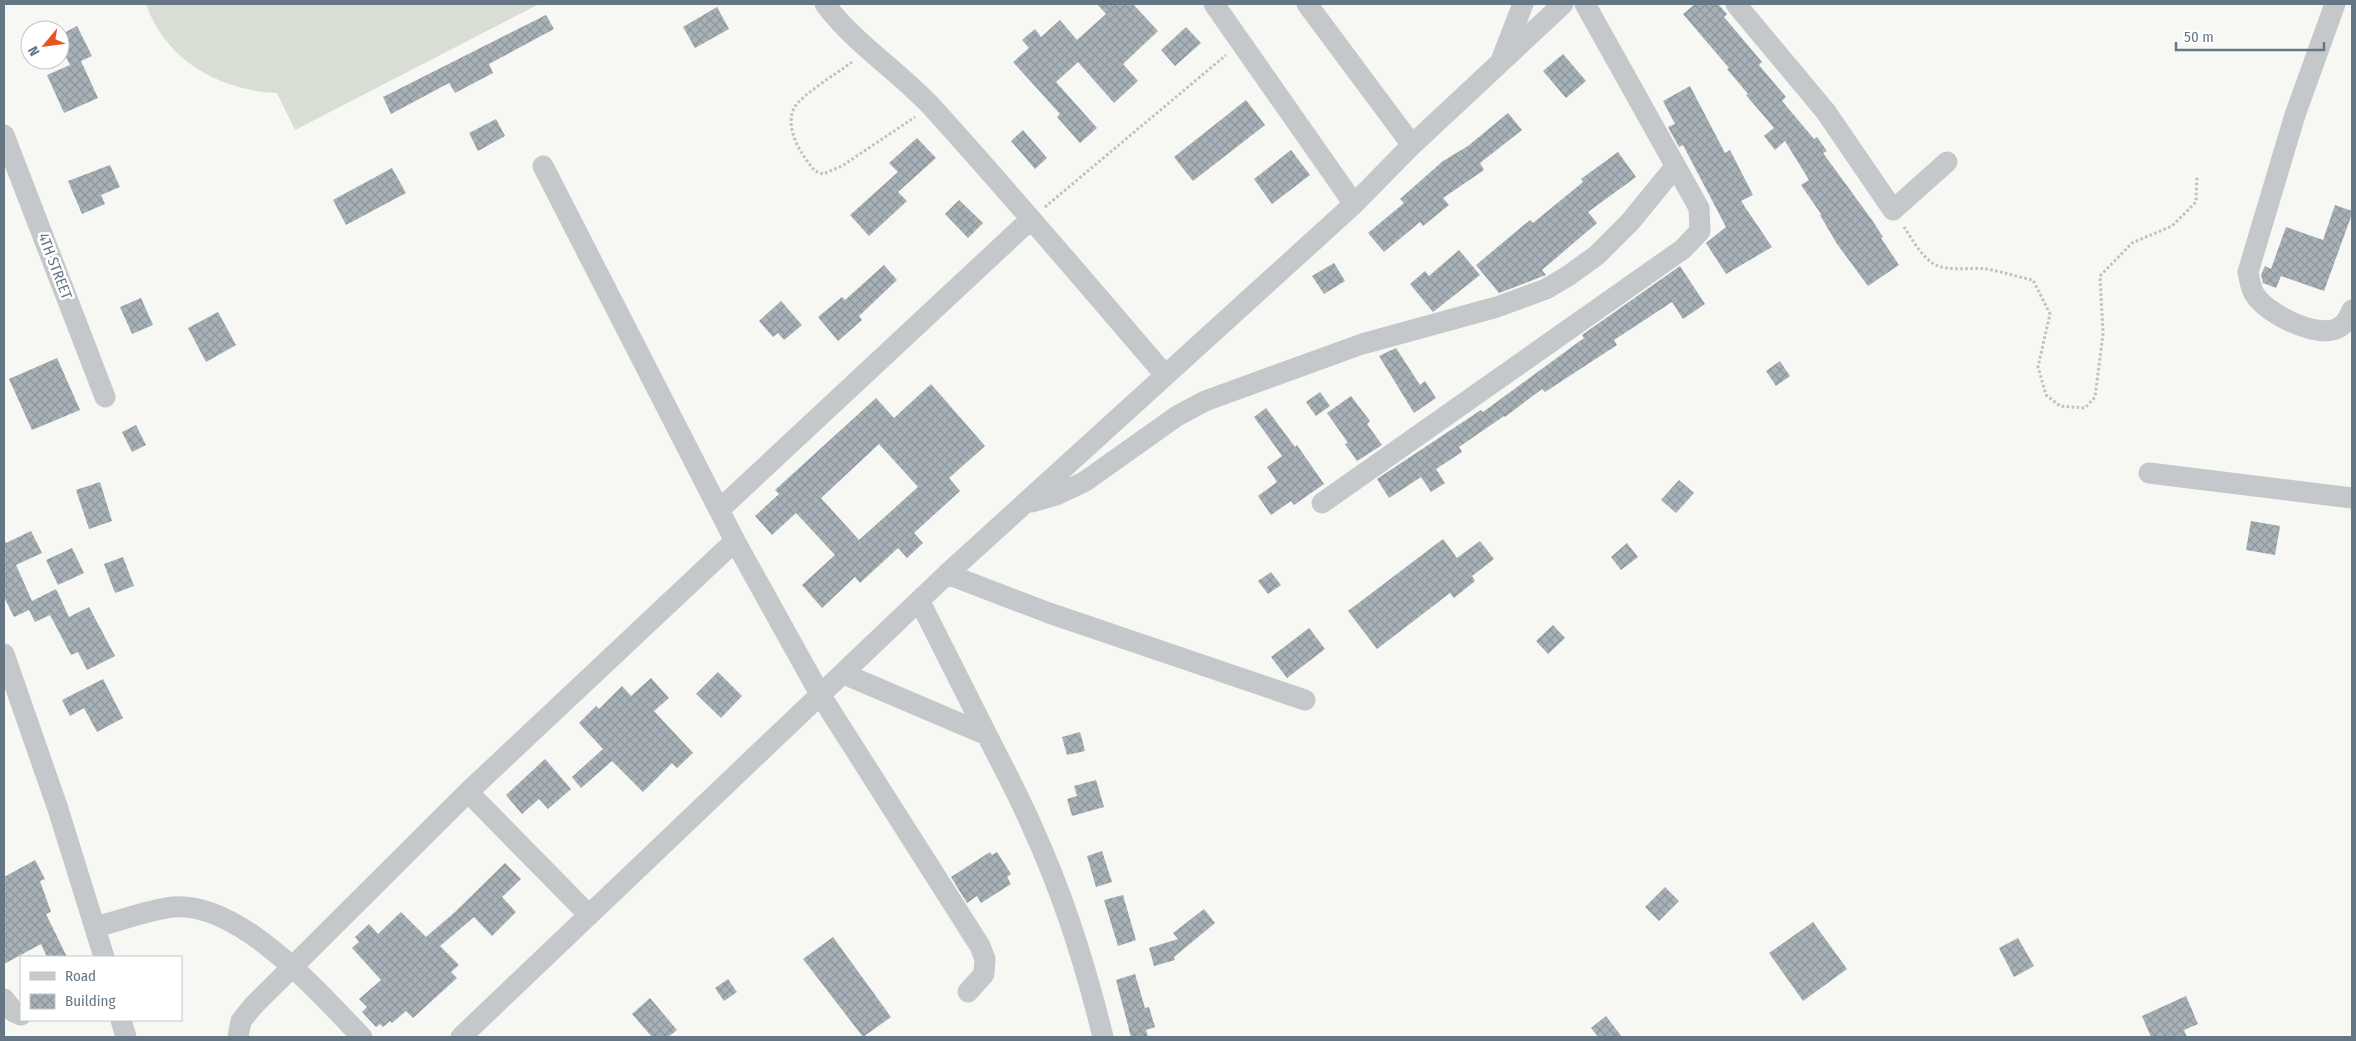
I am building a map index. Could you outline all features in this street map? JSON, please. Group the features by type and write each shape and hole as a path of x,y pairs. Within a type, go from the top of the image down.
{"street":[{"path":"825,4 847,29 929,105 1031,219 1165,375"},
{"path":"1214,4 1242,41 1354,204"},
{"path":"1307,4 1412,145"},
{"path":"1500,63 1523,4"},
{"path":"461,1037 588,914 920,602 947,574 1354,204 1412,145 1563,4"},
{"path":"1322,503 1695,239 1702,224 1699,208 1585,4"},
{"path":"1736,4 1826,112 1893,210 1947,162"},
{"path":"2335,4 2295,115 2248,272 2254,294 2274,314 2289,320 2323,332 2332,331 2346,322 2352,310"},
{"name":"4TH STREET","path":"4,134 12,177 105,397"},
{"path":"543,166 734,541 821,696 980,946 985,959 984,974 968,992"},
{"path":"1026,503 1056,495 1084,482 1177,416 1205,401 1362,344 1497,307 1546,289 1597,255 1630,222 1675,167"},
{"path":"719,510 1031,219"},
{"path":"2149,473 2352,498"},
{"path":"238,1037 241,1022 253,1006 293,966 468,792 734,541"},
{"path":"947,574 1049,613 1305,700"},
{"path":"920,602 1035,832 1065,909 1092,991 1103,1037"},
{"path":"4,654 58,809 104,956"},
{"path":"844,674 987,735"},
{"path":"468,792 588,914"},
{"path":"95,927 172,908 201,910 236,926 293,966 362,1037"},
{"path":"4,999 14,1012 20,1015"},
{"path":"121,1021 126,1037"}],"path":[{"path":"1031,219 1200,79 1242,41"},
{"path":"868,48 810,93 794,108 792,123 795,138 815,172 823,174 830,172 850,161 929,105"},
{"path":"1893,210 1917,247 1933,263 1947,269 1968,267 1991,270 2033,280 2050,314 2038,367 2046,395 2060,406 2085,408 2095,397 2103,334 2100,276 2132,243 2172,226 2196,202 2197,176"}],"shaded area":[{"path":"146,4 539,4 295,130 277,93 256,91 215,79 197,69 181,56 167,42 155,24"}],"building":[{"path":"1097,4 1133,4 1158,31 1123,64 1138,81 1114,103 1078,62 1056,82 1097,128 1080,143 1057,117 1060,114 1013,62 1029,48 1022,40 1035,29 1041,37 1060,20 1077,40 1106,14"},
{"path":"1695,4 1718,4 1727,14 1724,17 1762,62 1759,65 1786,97 1782,101 1814,139 1817,137 1827,151 1823,153 1872,220 1883,237 1881,238 1899,265 1868,286 1837,244 1821,214 1801,185 1809,180 1785,141 1775,150 1764,136 1774,128 1746,95 1748,94 1727,69 1729,68 1683,14"},
{"path":"717,7 729,29 695,48 683,27"},
{"path":"546,15 554,29 489,64 493,73 455,93 449,83 391,114 383,97"},
{"path":"77,26 92,56 81,61 98,98 64,113 47,75 58,70 70,70 70,30"},
{"path":"1186,27 1201,43 1175,66 1161,50"},
{"path":"1563,54 1586,81 1566,98 1543,71"},
{"path":"1690,86 1725,153 1730,150 1753,195 1741,201 1772,247 1726,274 1706,243 1726,227 1683,145 1679,147 1668,127 1675,124 1663,101"},
{"path":"1246,100 1265,125 1193,181 1174,157"},
{"path":"1508,113 1522,130 1480,163 1484,170 1443,198 1449,205 1423,226 1420,222 1384,252 1368,233 1404,203 1400,199 1443,161 1468,146"},
{"path":"496,119 505,136 478,151 469,133"},
{"path":"1023,130 1047,158 1035,169 1011,141"},
{"path":"917,138 936,158 898,192 907,201 869,236 850,215 898,172 889,163"},
{"path":"1291,150 1310,175 1272,204 1254,179"},
{"path":"1618,152 1636,177 1588,212 1597,223 1542,270 1546,275 1499,293 1476,265 1530,220 1533,223 1583,182 1581,179"},
{"path":"110,165 120,187 101,195 105,204 82,214 68,181"},
{"path":"392,168 406,193 346,225 333,200"},
{"path":"959,200 983,223 968,238 945,214"},
{"path":"2335,205 2352,211 2352,214 2324,291 2281,276 2276,288 2263,283 2261,275 2265,266 2271,269 2286,227 2323,240"},
{"path":"1459,250 1480,275 1433,312 1410,284 1425,271 1429,276"},
{"path":"1334,263 1345,281 1324,294 1312,276"},
{"path":"884,265 897,280 859,316 862,320 838,341 818,317 842,297 845,300"},
{"path":"1680,266 1705,304 1683,319 1672,302 1614,340 1617,345 1545,392 1542,389 1505,417 1459,447 1462,452 1436,469 1445,483 1431,492 1421,477 1389,498 1377,479 1481,410 1483,412 1584,338 1582,335"},
{"path":"141,298 153,325 132,334 120,307"},
{"path":"781,301 802,325 784,340 778,333 773,337 759,321"},
{"path":"218,312 236,345 206,362 188,328"},
{"path":"1396,348 1420,385 1425,381 1436,398 1414,413 1379,356"},
{"path":"57,358 80,410 32,430 9,379"},
{"path":"1780,361 1790,376 1776,386 1766,371"},
{"path":"931,384 985,446 949,478 960,491 914,533 923,543 907,558 898,548 860,583 855,577 822,608 802,585 835,555 796,513 772,535 755,516 779,494 775,490 876,398 894,418","holes":["879,444 918,487 859,540 821,498"]},
{"path":"1320,392 1330,406 1316,416 1306,402"},
{"path":"1351,396 1370,421 1367,424 1382,445 1357,461 1345,444 1348,443 1327,413"},
{"path":"1266,408 1295,447 1297,445 1324,484 1294,505 1291,501 1271,515 1258,496 1277,482 1267,467 1282,456 1254,417"},
{"path":"136,425 146,445 132,452 122,432"},
{"path":"1679,480 1694,493 1676,513 1661,500"},
{"path":"100,482 112,521 89,529 76,490"},
{"path":"2251,521 2280,526 2275,555 2246,550"},
{"path":"31,531 42,553 16,565 32,601 56,589 69,617 89,607 115,656 87,670 78,652 71,655 50,615 35,622 29,610 14,617 4,597 4,539 6,543"},
{"path":"1443,539 1457,558 1480,541 1494,559 1472,576 1475,581 1454,598 1450,593 1377,649 1348,611"},
{"path":"1627,543 1638,557 1621,570 1611,557"},
{"path":"72,548 84,573 58,585 46,560"},
{"path":"123,557 134,586 115,593 104,564"},
{"path":"1271,572 1281,585 1268,594 1258,581"},
{"path":"1553,625 1565,638 1548,654 1536,641"},
{"path":"1309,628 1325,649 1287,678 1271,657"},
{"path":"718,672 742,696 721,718 696,694"},
{"path":"651,678 669,698 654,711 693,753 677,768 672,763 643,792 612,761 581,788 572,777 603,749 579,723 596,706 599,709 622,686 631,696"},
{"path":"103,679 123,718 97,732 84,708 70,716 62,700"},
{"path":"1080,732 1085,751 1067,755 1062,737"},
{"path":"545,759 571,789 548,809 539,799 522,814 506,795"},
{"path":"1096,780 1104,807 1072,816 1067,799 1077,796 1074,786"},
{"path":"1102,851 1112,882 1096,887 1087,856"},
{"path":"990,852 992,855 997,852 1011,874 1007,877 1011,884 981,903 977,896 967,903 951,877"},
{"path":"35,860 45,879 40,881 51,912 46,914 67,956 47,956 41,944 4,964 4,877"},
{"path":"505,863 521,879 502,897 516,912 492,936 474,917 440,946 459,965 451,972 457,978 413,1018 406,1011 392,1023 390,1021 383,1027 380,1024 376,1027 362,1012 367,1007 359,999 381,980 352,948 359,942 355,937 369,924 378,934 401,912 426,937 455,912"},
{"path":"1665,887 1679,901 1659,921 1645,907"},
{"path":"1123,895 1136,940 1118,946 1104,900"},
{"path":"1204,909 1215,923 1174,957 1175,960 1154,966 1149,948 1178,939 1173,933"},
{"path":"1813,922 1847,969 1803,1001 1769,953"},
{"path":"833,937 891,1017 863,1037 803,959"},
{"path":"2018,938 2034,966 2014,977 1999,948"},
{"path":"1135,974 1145,1008 1149,1007 1155,1027 1146,1030 1148,1037 1131,1037 1116,980"},
{"path":"728,979 737,992 724,1001 715,988"},
{"path":"2186,996 2198,1024 2184,1030 2187,1037 2151,1037 2142,1016"},
{"path":"650,998 677,1030 668,1037 652,1037 632,1014"},
{"path":"1606,1016 1622,1037 1598,1037 1591,1028"}]}
